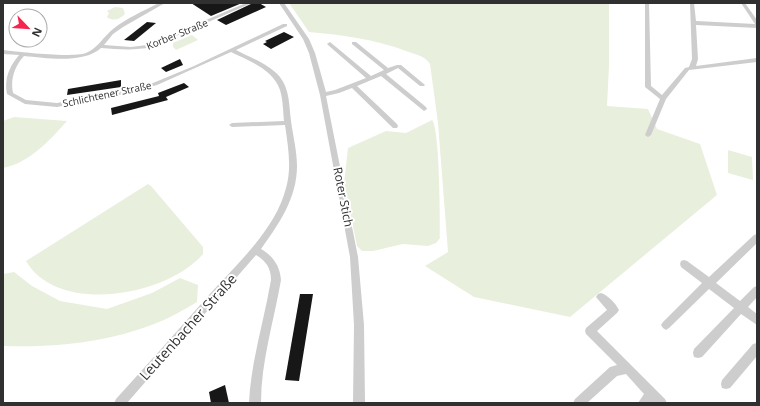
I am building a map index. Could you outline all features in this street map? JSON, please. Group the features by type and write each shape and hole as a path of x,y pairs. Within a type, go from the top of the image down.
{"street":[{"path":"3,52 23,54 86,55 101,46 119,27 136,16 163,3"},
{"name":"Korber Straße","path":"101,46 128,49 138,49 150,46 250,3"},
{"name":"Roter Stich","path":"281,3 306,40 312,53 323,95 354,256 359,325 359,403"},
{"path":"647,3 648,86 663,98"},
{"path":"692,3 695,59 692,68"},
{"path":"743,3 757,25"},
{"path":"694,23 757,25"},
{"name":"Schlichtener Straße","path":"23,54 17,60 9,80 8,86 10,94 25,102 57,105 110,96 154,84 285,24"},
{"path":"354,43 424,109"},
{"path":"330,44 370,78"},
{"name":"Leutenbacher Straße","path":"120,403 255,250 279,216 287,199 291,185 293,165 284,91 278,80 267,69 231,50"},
{"path":"648,135 663,98 687,70 692,68 757,60"},
{"path":"323,95 353,85 399,66 422,85"},
{"path":"353,85 395,126"},
{"path":"232,125 288,123"},
{"path":"666,325 709,283 756,241"},
{"path":"255,250 262,253 269,259 274,268 276,280 258,360 255,403"},
{"path":"684,264 757,320"},
{"path":"698,353 757,290"},
{"path":"601,297 614,310 590,331 661,403"},
{"path":"726,384 757,348"},
{"path":"579,403 614,371 626,369"},
{"path":"644,403 652,394"}],"green space":[{"path":"289,3 609,3 609,66 607,106 648,109 657,129 700,144 717,195 570,317 474,297 425,266 448,252 438,123 430,64 420,56 382,43 346,36 309,32"},
{"path":"115,7 123,8 125,14 116,19 109,19 107,17 109,13 107,11"},
{"path":"192,35 198,40 176,50 173,47 173,43"},
{"path":"14,117 67,121 46,143 30,156 13,165 3,168 3,121"},
{"path":"432,120 435,127 437,140 440,195 440,238 436,243 428,246 403,244 373,251 362,251 357,246 344,183 348,148 386,131 406,133"},
{"path":"728,150 752,157 753,180 728,173"},
{"path":"148,184 203,247 203,254 186,269 165,281 140,289 113,294 87,294 62,289 41,278 26,261"},
{"path":"14,272 32,286 60,301 107,309 152,293 180,278 198,285 197,302 159,322 141,329 102,339 63,345 3,346 3,274"}],"building":[{"path":"191,3 242,3 211,16"},
{"path":"253,3 259,3 266,7 226,25 217,20"},
{"path":"147,22 156,23 134,41 124,40"},
{"path":"284,32 294,37 271,49 263,44 267,42 265,41"},
{"path":"180,59 183,65 166,72 161,68"},
{"path":"121,80 121,87 67,95 68,89"},
{"path":"184,83 189,87 166,97 168,100 112,115 111,108 159,96 158,93"},
{"path":"300,294 313,294 299,381 285,380"},
{"path":"225,385 229,403 211,403 209,392"}]}
